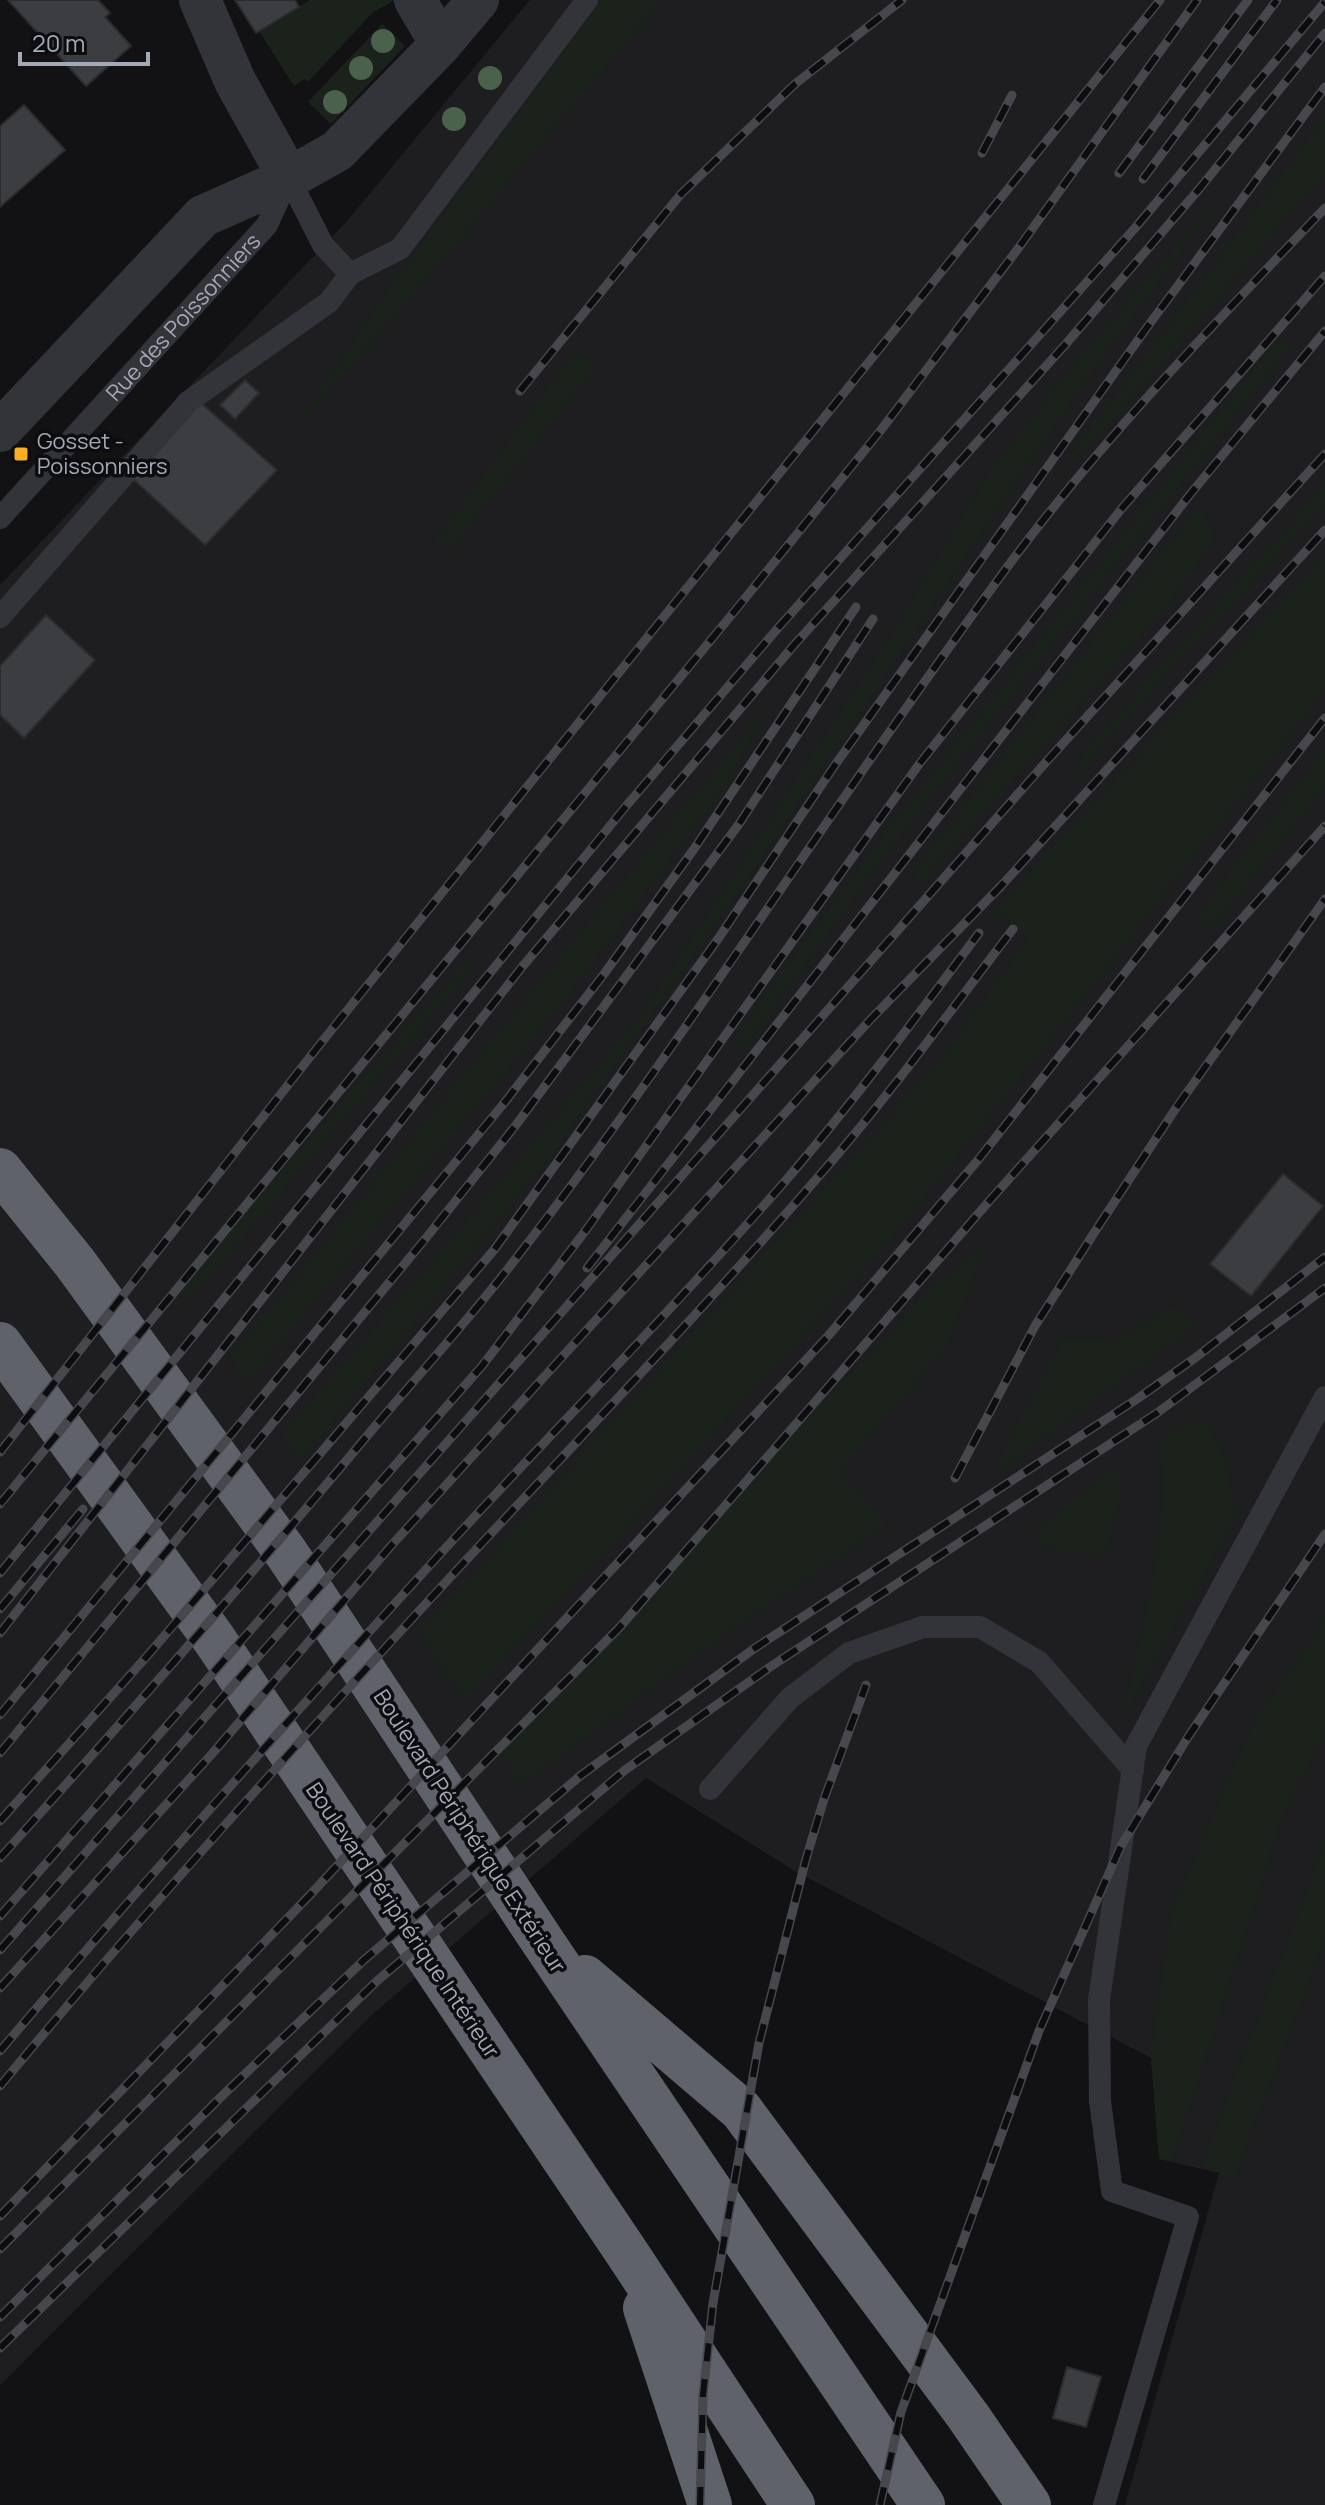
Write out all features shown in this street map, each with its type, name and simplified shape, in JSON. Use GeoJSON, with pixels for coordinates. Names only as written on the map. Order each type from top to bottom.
{"type":"FeatureCollection","features":[{"type":"Feature","properties":{"kind":"highway","name":"Boulevard Périphérique Extérieur"},"geometry":{"type":"LineString","coordinates":[[0,1170],[75,1263],[287,1554],[543,1942],[923,2505]]}},
{"type":"Feature","properties":{"kind":"highway","name":"Boulevard Périphérique Intérieur"},"geometry":{"type":"LineString","coordinates":[[0,1344],[214,1639],[793,2505]]}},
{"type":"Feature","properties":{"kind":"highway"},"geometry":{"type":"LineString","coordinates":[[543,1942],[741,2110],[968,2416],[1029,2505]]}},
{"type":"Feature","properties":{"kind":"highway"},"geometry":{"type":"LineString","coordinates":[[627,2253],[710,2505]]}},
{"type":"Feature","properties":{"kind":"street"},"geometry":{"type":"LineString","coordinates":[[200,0],[235,81],[289,178]]}},
{"type":"Feature","properties":{"kind":"street"},"geometry":{"type":"LineString","coordinates":[[415,0],[441,44]]}},
{"type":"Feature","properties":{"kind":"street","name":"Rue des Poissonniers"},"geometry":{"type":"LineString","coordinates":[[0,431],[203,216],[289,178],[337,151],[441,44],[478,0]]}},
{"type":"Feature","properties":{"kind":"lane"},"geometry":{"type":"LineString","coordinates":[[0,617],[188,402],[329,302],[350,274],[400,249],[587,0]]}},
{"type":"Feature","properties":{"kind":"lane"},"geometry":{"type":"LineString","coordinates":[[289,178],[323,245],[350,274]]}},
{"type":"Feature","properties":{"kind":"lane","name":"Rue des Poissonniers"},"geometry":{"type":"LineString","coordinates":[[0,518],[267,225],[289,178]]}},
{"type":"Feature","properties":{"kind":"lane"},"geometry":{"type":"LineString","coordinates":[[1104,2505],[1188,2217],[1112,2191],[1100,2101],[1099,2000],[1136,1746],[1325,1397]]}},
{"type":"Feature","properties":{"kind":"lane"},"geometry":{"type":"LineString","coordinates":[[710,1789],[790,1698],[849,1653],[923,1627],[980,1627],[1039,1662],[1133,1770]]}},
{"type":"Feature","properties":{"kind":"shaded area"},"geometry":{"type":"Polygon","coordinates":[[[310,0],[396,0],[373,12],[308,82],[304,79],[294,86],[259,31],[310,0]]]}},
{"type":"Feature","properties":{"kind":"shaded area"},"geometry":{"type":"Polygon","coordinates":[[[530,0],[1325,0],[1325,2505],[1125,2505],[1219,2173],[1159,2159],[1151,2058],[795,1871],[646,1778],[373,2014],[0,2385],[0,585],[347,221],[530,0]]]}},
{"type":"Feature","properties":{"kind":"shaded area"},"geometry":{"type":"Polygon","coordinates":[[[602,0],[662,0],[405,304],[289,435],[403,269],[602,0]]]}},
{"type":"Feature","properties":{"kind":"shaded area"},"geometry":{"type":"Polygon","coordinates":[[[382,24],[405,46],[331,124],[308,102],[382,24]]]}},
{"type":"Feature","properties":{"kind":"shaded area"},"geometry":{"type":"Polygon","coordinates":[[[1325,117],[1325,176],[1122,409],[1050,483],[1325,117]]]}},
{"type":"Feature","properties":{"kind":"shaded area"},"geometry":{"type":"Polygon","coordinates":[[[1226,190],[1065,409],[756,866],[550,1157],[299,1462],[282,1434],[417,1280],[647,1006],[894,631],[993,467],[1085,350],[1226,190]]]}},
{"type":"Feature","properties":{"kind":"shaded area"},"geometry":{"type":"Polygon","coordinates":[[[1278,339],[1290,347],[890,849],[744,1047],[734,1038],[881,838],[1278,339]]]}},
{"type":"Feature","properties":{"kind":"shaded area"},"geometry":{"type":"Polygon","coordinates":[[[575,351],[596,366],[451,551],[434,542],[575,351]]]}},
{"type":"Feature","properties":{"kind":"shaded area"},"geometry":{"type":"Polygon","coordinates":[[[1325,485],[1325,505],[1062,792],[1093,740],[1325,485]]]}},
{"type":"Feature","properties":{"kind":"shaded area"},"geometry":{"type":"Polygon","coordinates":[[[1200,503],[1215,539],[1162,612],[921,883],[912,873],[1200,503]]]}},
{"type":"Feature","properties":{"kind":"shaded area"},"geometry":{"type":"Polygon","coordinates":[[[1325,555],[1325,690],[884,1247],[596,1562],[464,1701],[419,1634],[939,1062],[1030,936],[993,911],[1325,555]]]}},
{"type":"Feature","properties":{"kind":"shaded area"},"geometry":{"type":"Polygon","coordinates":[[[772,700],[720,793],[556,1011],[248,1382],[230,1358],[772,700]]]}},
{"type":"Feature","properties":{"kind":"shaded area"},"geometry":{"type":"Polygon","coordinates":[[[1325,747],[1325,787],[1212,928],[1194,919],[1325,747]]]}},
{"type":"Feature","properties":{"kind":"shaded area"},"geometry":{"type":"Polygon","coordinates":[[[475,952],[462,980],[186,1305],[180,1285],[475,952]]]}},
{"type":"Feature","properties":{"kind":"shaded area"},"geometry":{"type":"Polygon","coordinates":[[[984,1247],[947,1345],[840,1471],[887,1524],[705,1649],[522,1784],[498,1750],[935,1284],[984,1247]]]}},
{"type":"Feature","properties":{"kind":"shaded area"},"geometry":{"type":"Polygon","coordinates":[[[1173,1306],[1196,1326],[991,1477],[1063,1338],[1117,1341],[1173,1306]]]}},
{"type":"Feature","properties":{"kind":"shaded area"},"geometry":{"type":"Polygon","coordinates":[[[1202,1416],[1224,1457],[1236,1516],[1124,1715],[1155,1571],[1165,1488],[1158,1440],[1202,1416]]]}},
{"type":"Feature","properties":{"kind":"shaded area"},"geometry":{"type":"Polygon","coordinates":[[[1113,1466],[1124,1484],[1104,1555],[1058,1552],[1031,1535],[1113,1466]]]}},
{"type":"Feature","properties":{"kind":"shaded area"},"geometry":{"type":"Polygon","coordinates":[[[1325,1622],[1325,1730],[1283,1813],[1172,2161],[1159,2159],[1151,2058],[1171,1915],[1254,1721],[1325,1622]]]}},
{"type":"Feature","properties":{"kind":"shaded area"},"geometry":{"type":"Polygon","coordinates":[[[1325,1844],[1325,1938],[1234,2177],[1201,2168],[1325,1844]]]}},
{"type":"Feature","properties":{"kind":"building"},"geometry":{"type":"Polygon","coordinates":[[[8,0],[98,0],[110,13],[105,17],[131,46],[86,86],[8,0]]]}},
{"type":"Feature","properties":{"kind":"building"},"geometry":{"type":"Polygon","coordinates":[[[235,0],[295,0],[299,7],[256,33],[235,0]]]}},
{"type":"Feature","properties":{"kind":"building"},"geometry":{"type":"Polygon","coordinates":[[[24,105],[65,150],[0,207],[0,126],[24,105]]]}},
{"type":"Feature","properties":{"kind":"building"},"geometry":{"type":"Polygon","coordinates":[[[245,380],[259,393],[235,419],[220,405],[245,380]]]}},
{"type":"Feature","properties":{"kind":"building"},"geometry":{"type":"Polygon","coordinates":[[[200,402],[277,470],[205,545],[133,479],[200,402]]]}},
{"type":"Feature","properties":{"kind":"building"},"geometry":{"type":"Polygon","coordinates":[[[46,615],[95,660],[24,738],[0,715],[0,666],[46,615]]]}},
{"type":"Feature","properties":{"kind":"building"},"geometry":{"type":"Polygon","coordinates":[[[1283,1174],[1323,1206],[1251,1296],[1210,1264],[1283,1174]]]}},
{"type":"Feature","properties":{"kind":"building"},"geometry":{"type":"Polygon","coordinates":[[[1067,2367],[1101,2377],[1086,2427],[1053,2418],[1067,2367]]]}},
{"type":"Feature","properties":{"kind":"railway"},"geometry":{"type":"LineString","coordinates":[[520,391],[681,194],[795,84],[902,0]]}},
{"type":"Feature","properties":{"kind":"railway"},"geometry":{"type":"LineString","coordinates":[[0,1452],[317,1048],[1160,0]]}},
{"type":"Feature","properties":{"kind":"railway"},"geometry":{"type":"LineString","coordinates":[[0,1504],[881,430],[1017,250],[1197,0]]}},
{"type":"Feature","properties":{"kind":"railway"},"geometry":{"type":"LineString","coordinates":[[1119,173],[1248,0]]}},
{"type":"Feature","properties":{"kind":"railway"},"geometry":{"type":"LineString","coordinates":[[1143,179],[1277,0]]}},
{"type":"Feature","properties":{"kind":"railway"},"geometry":{"type":"LineString","coordinates":[[0,1573],[627,805],[778,628],[1135,228],[1325,2]]}},
{"type":"Feature","properties":{"kind":"railway"},"geometry":{"type":"LineString","coordinates":[[0,1633],[522,967],[795,644],[1065,345],[1200,188],[1325,33]]}},
{"type":"Feature","properties":{"kind":"railway"},"geometry":{"type":"LineString","coordinates":[[0,1821],[148,1655],[494,1250],[718,939],[835,765],[1148,326],[1325,87]]}},
{"type":"Feature","properties":{"kind":"railway"},"geometry":{"type":"LineString","coordinates":[[982,153],[1012,95]]}},
{"type":"Feature","properties":{"kind":"railway"},"geometry":{"type":"LineString","coordinates":[[0,1858],[237,1589],[498,1282],[642,1088],[888,733],[1014,558],[1125,422],[1325,208]]}},
{"type":"Feature","properties":{"kind":"railway"},"geometry":{"type":"LineString","coordinates":[[0,1916],[482,1366],[586,1230],[920,763],[1123,507],[1325,276]]}},
{"type":"Feature","properties":{"kind":"railway"},"geometry":{"type":"LineString","coordinates":[[587,1268],[1192,492],[1325,331]]}},
{"type":"Feature","properties":{"kind":"railway"},"geometry":{"type":"LineString","coordinates":[[0,1950],[1047,761],[1325,454]]}},
{"type":"Feature","properties":{"kind":"railway"},"geometry":{"type":"LineString","coordinates":[[0,1988],[211,1755],[390,1547],[563,1356],[871,1019],[1001,886],[1325,530]]}},
{"type":"Feature","properties":{"kind":"railway"},"geometry":{"type":"LineString","coordinates":[[0,1715],[505,1102],[604,974],[694,849],[856,607]]}},
{"type":"Feature","properties":{"kind":"railway"},"geometry":{"type":"LineString","coordinates":[[0,1753],[516,1125],[739,824],[873,619]]}},
{"type":"Feature","properties":{"kind":"railway"},"geometry":{"type":"LineString","coordinates":[[0,2216],[310,1895],[828,1336],[978,1160],[1325,718]]}},
{"type":"Feature","properties":{"kind":"railway"},"geometry":{"type":"LineString","coordinates":[[0,2249],[619,1628],[991,1199],[1325,826]]}},
{"type":"Feature","properties":{"kind":"railway"},"geometry":{"type":"LineString","coordinates":[[955,1478],[1035,1326],[1094,1233],[1176,1108],[1325,899]]}},
{"type":"Feature","properties":{"kind":"railway"},"geometry":{"type":"LineString","coordinates":[[0,2086],[167,1890],[282,1762],[791,1208],[882,1100],[1013,929]]}},
{"type":"Feature","properties":{"kind":"railway"},"geometry":{"type":"LineString","coordinates":[[0,2051],[329,1676],[781,1186],[858,1093],[979,933]]}},
{"type":"Feature","properties":{"kind":"railway"},"geometry":{"type":"LineString","coordinates":[[0,2317],[364,1960],[580,1776],[755,1648],[1137,1399],[1325,1257]]}},
{"type":"Feature","properties":{"kind":"railway"},"geometry":{"type":"LineString","coordinates":[[0,2348],[377,1981],[625,1770],[770,1667],[1157,1413],[1325,1288]]}},
{"type":"Feature","properties":{"kind":"railway"},"geometry":{"type":"LineString","coordinates":[[0,1609],[83,1509]]}},
{"type":"Feature","properties":{"kind":"railway"},"geometry":{"type":"LineString","coordinates":[[880,2505],[901,2412],[1039,2031],[1121,1846],[1188,1737],[1325,1534]]}},
{"type":"Feature","properties":{"kind":"railway"},"geometry":{"type":"LineString","coordinates":[[700,2505],[703,2395],[713,2303],[759,2043],[806,1859],[824,1799],[866,1685]]}},
{"type":"Feature","properties":{"kind":"place","name":"Gosset - Poissonniers"},"geometry":{"type":"Point","coordinates":[21,454]}}]}
